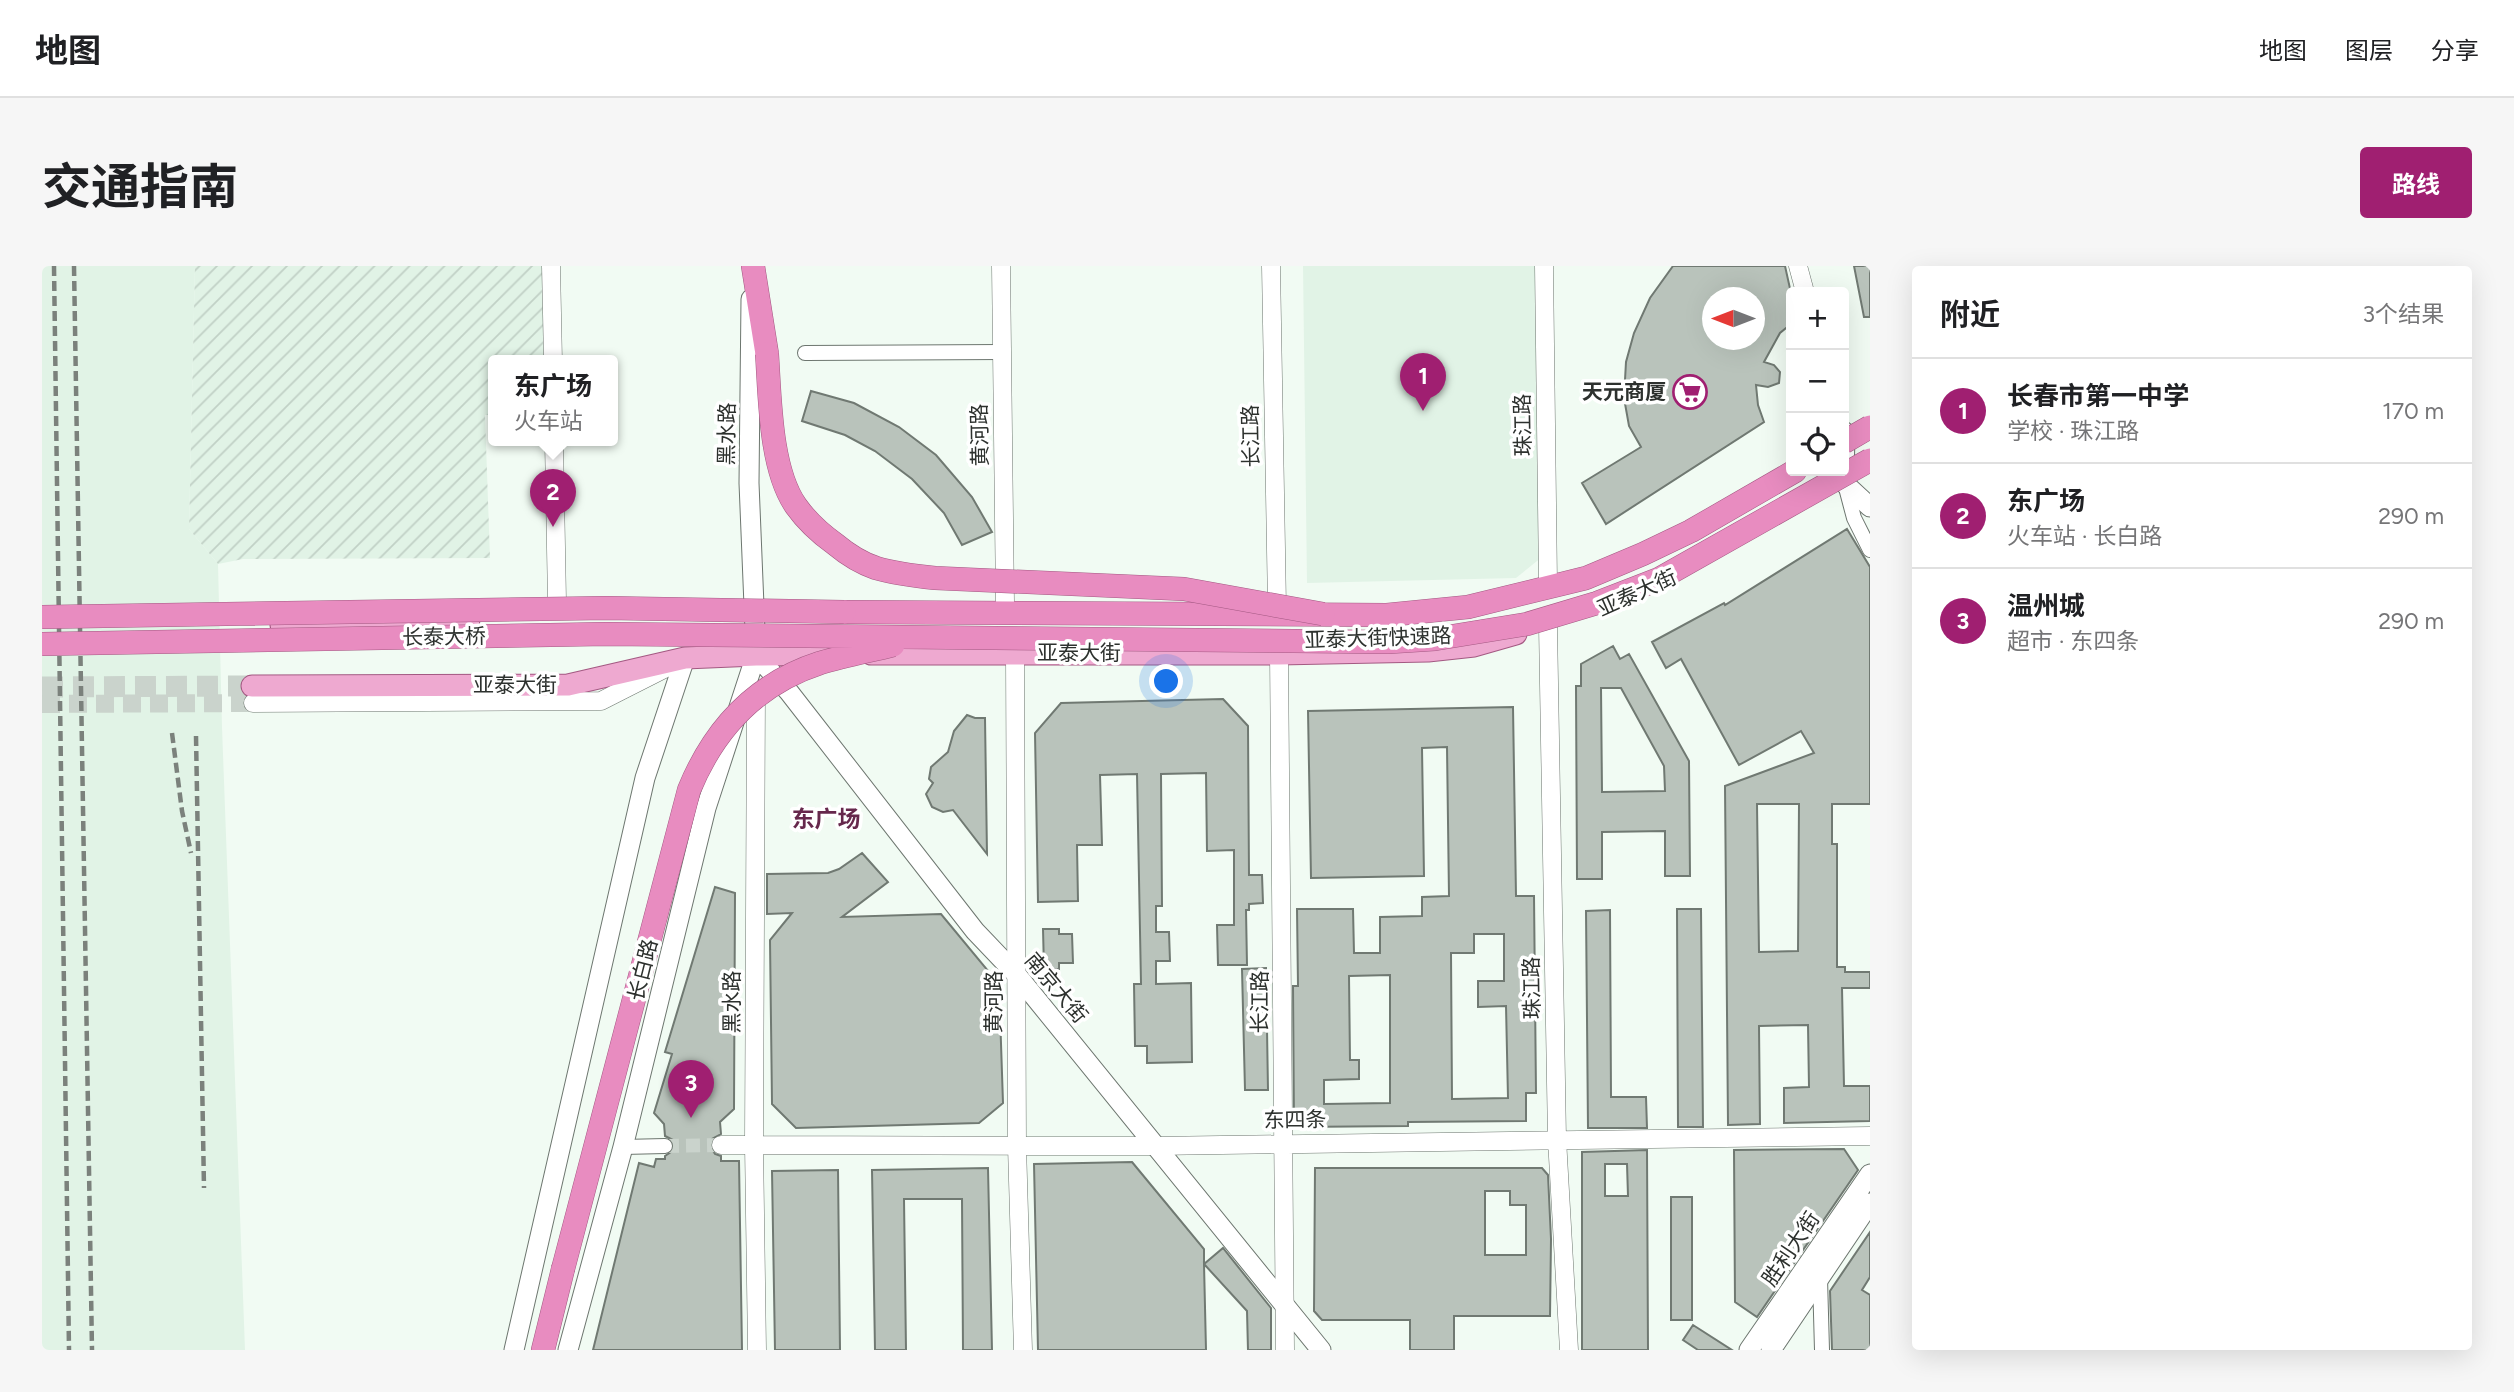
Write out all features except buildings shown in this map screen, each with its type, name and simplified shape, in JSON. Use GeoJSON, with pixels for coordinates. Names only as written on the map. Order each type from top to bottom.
{"type":"FeatureCollection","features":[{"type":"Feature","properties":{"kind":"highway"},"geometry":{"type":"LineString","coordinates":[[752,266],[767,354],[772,425],[779,463],[795,505],[826,538],[850,556],[874,567],[935,578],[1184,589],[1323,614]]}},
{"type":"Feature","properties":{"kind":"highway"},"geometry":{"type":"LineString","coordinates":[[1849,433],[1870,427]]}},
{"type":"Feature","properties":{"kind":"highway","name":"亚泰大街快速路"},"geometry":{"type":"LineString","coordinates":[[845,636],[1388,642],[1435,639],[1527,624],[1597,603],[1659,579],[1870,460]]}},
{"type":"Feature","properties":{"kind":"highway","name":"亚泰大街快速路"},"geometry":{"type":"LineString","coordinates":[[844,612],[1387,615],[1468,607],[1586,578],[1691,531],[1786,476]]}},
{"type":"Feature","properties":{"kind":"highway","name":"长泰大桥"},"geometry":{"type":"LineString","coordinates":[[42,617],[607,608],[844,612]]}},
{"type":"Feature","properties":{"kind":"highway","name":"长泰大桥"},"geometry":{"type":"LineString","coordinates":[[42,644],[606,634],[845,636]]}},
{"type":"Feature","properties":{"kind":"highway"},"geometry":{"type":"LineString","coordinates":[[543,1350],[689,790],[701,761],[727,722],[768,688],[818,664],[922,637]]}},
{"type":"Feature","properties":{"kind":"main road","name":"黑水路"},"geometry":{"type":"LineString","coordinates":[[752,266],[749,483],[753,602]]}},
{"type":"Feature","properties":{"kind":"main road"},"geometry":{"type":"LineString","coordinates":[[1849,431],[1870,417]]}},
{"type":"Feature","properties":{"kind":"main road"},"geometry":{"type":"LineString","coordinates":[[1849,438],[1870,454]]}},
{"type":"Feature","properties":{"kind":"main road","name":"亚泰大街"},"geometry":{"type":"LineString","coordinates":[[250,615],[435,622],[753,602],[1277,606],[1433,604],[1504,593],[1586,571],[1673,535],[1786,467]]}},
{"type":"Feature","properties":{"kind":"main road","name":"亚泰大街"},"geometry":{"type":"LineString","coordinates":[[253,695],[568,685],[685,658],[756,654],[1279,654],[1428,651],[1474,646],[1614,606],[1679,576],[1844,483],[1870,473]]}},
{"type":"Feature","properties":{"kind":"main road"},"geometry":{"type":"LineString","coordinates":[[1844,476],[1844,483],[1870,508]]}},
{"type":"Feature","properties":{"kind":"main road","name":"长白路"},"geometry":{"type":"LineString","coordinates":[[568,1350],[623,1147],[706,808],[756,654],[753,602]]}},
{"type":"Feature","properties":{"kind":"main road","name":"南京大街"},"geometry":{"type":"LineString","coordinates":[[756,654],[789,692],[975,931],[1016,974],[1321,1350]]}},
{"type":"Feature","properties":{"kind":"main road","name":"长白路"},"geometry":{"type":"LineString","coordinates":[[514,1350],[645,778],[685,658]]}},
{"type":"Feature","properties":{"kind":"main road","name":"胜利大街"},"geometry":{"type":"LineString","coordinates":[[1749,1350],[1870,1174]]}},
{"type":"Feature","properties":{"kind":"main road","name":"胜利大街"},"geometry":{"type":"LineString","coordinates":[[1771,1350],[1870,1203]]}},
{"type":"Feature","properties":{"kind":"street"},"geometry":{"type":"LineString","coordinates":[[551,266],[552,355]]}},
{"type":"Feature","properties":{"kind":"street","name":"黄河路"},"geometry":{"type":"LineString","coordinates":[[1000,266],[1005,603]]}},
{"type":"Feature","properties":{"kind":"street","name":"长江路"},"geometry":{"type":"LineString","coordinates":[[1272,266],[1277,606]]}},
{"type":"Feature","properties":{"kind":"street","name":"珠江路"},"geometry":{"type":"LineString","coordinates":[[1544,266],[1548,583]]}},
{"type":"Feature","properties":{"kind":"street"},"geometry":{"type":"LineString","coordinates":[[1798,266],[1804,287]]}},
{"type":"Feature","properties":{"kind":"street"},"geometry":{"type":"LineString","coordinates":[[805,353],[1002,352]]}},
{"type":"Feature","properties":{"kind":"street"},"geometry":{"type":"LineString","coordinates":[[554,446],[557,601]]}},
{"type":"Feature","properties":{"kind":"street"},"geometry":{"type":"LineString","coordinates":[[1844,483],[1854,518],[1870,550]]}},
{"type":"Feature","properties":{"kind":"street"},"geometry":{"type":"LineString","coordinates":[[250,615],[557,601],[753,602]]}},
{"type":"Feature","properties":{"kind":"street","name":"珠江路"},"geometry":{"type":"LineString","coordinates":[[1548,626],[1557,1139],[1569,1350]]}},
{"type":"Feature","properties":{"kind":"street","name":"黄河路"},"geometry":{"type":"LineString","coordinates":[[1015,653],[1017,1146],[1023,1350]]}},
{"type":"Feature","properties":{"kind":"street","name":"黑水路"},"geometry":{"type":"LineString","coordinates":[[756,654],[754,1144],[757,1350]]}},
{"type":"Feature","properties":{"kind":"street","name":"长江路"},"geometry":{"type":"LineString","coordinates":[[1279,654],[1285,1350]]}},
{"type":"Feature","properties":{"kind":"street","name":"东四条"},"geometry":{"type":"LineString","coordinates":[[721,1145],[1154,1146],[1870,1136]]}},
{"type":"Feature","properties":{"kind":"street"},"geometry":{"type":"LineString","coordinates":[[623,1147],[665,1146]]}},
{"type":"Feature","properties":{"kind":"street"},"geometry":{"type":"LineString","coordinates":[[1820,1278],[1822,1350]]}},
{"type":"Feature","properties":{"kind":"shaded area"},"geometry":{"type":"Polygon","coordinates":[[[42,266],[195,266],[189,529],[218,564],[245,1350],[42,1350],[42,266]]]}},
{"type":"Feature","properties":{"kind":"shaded area"},"geometry":{"type":"Polygon","coordinates":[[[195,266],[542,266],[544,355],[488,355],[488,415],[485,415],[490,558],[243,559],[218,564],[189,529],[195,266]]]}},
{"type":"Feature","properties":{"kind":"shaded area"},"geometry":{"type":"Polygon","coordinates":[[[1303,266],[1540,266],[1542,557],[1516,578],[1307,583],[1303,266]]]}},
{"type":"Feature","properties":{"kind":"tunnel"},"geometry":{"type":"LineString","coordinates":[[42,687],[252,686]]}},
{"type":"Feature","properties":{"kind":"tunnel"},"geometry":{"type":"LineString","coordinates":[[42,704],[253,703]]}},
{"type":"Feature","properties":{"kind":"tunnel"},"geometry":{"type":"LineString","coordinates":[[665,1146],[721,1145]]}},
{"type":"Feature","properties":{"kind":"railway"},"geometry":{"type":"LineString","coordinates":[[54,266],[69,1350]]}},
{"type":"Feature","properties":{"kind":"railway"},"geometry":{"type":"LineString","coordinates":[[74,266],[92,1350]]}},
{"type":"Feature","properties":{"kind":"railway"},"geometry":{"type":"LineString","coordinates":[[172,733],[182,811],[191,853]]}},
{"type":"Feature","properties":{"kind":"railway"},"geometry":{"type":"LineString","coordinates":[[196,736],[204,1188]]}},
{"type":"Feature","properties":{"kind":"place","name":"天元商厦"},"geometry":{"type":"Point","coordinates":[1690,392]}},
{"type":"Feature","properties":{"kind":"place","name":"长春市第一中学"},"geometry":{"type":"Point","coordinates":[1423,411]}},
{"type":"Feature","properties":{"kind":"place","name":"东广场"},"geometry":{"type":"Point","coordinates":[553,527]}},
{"type":"Feature","properties":{"kind":"place","name":"温州城"},"geometry":{"type":"Point","coordinates":[691,1118]}},
{"type":"Feature","properties":{"kind":"district","name":"东广场"},"geometry":{"type":"Point","coordinates":[826,819]}}]}
